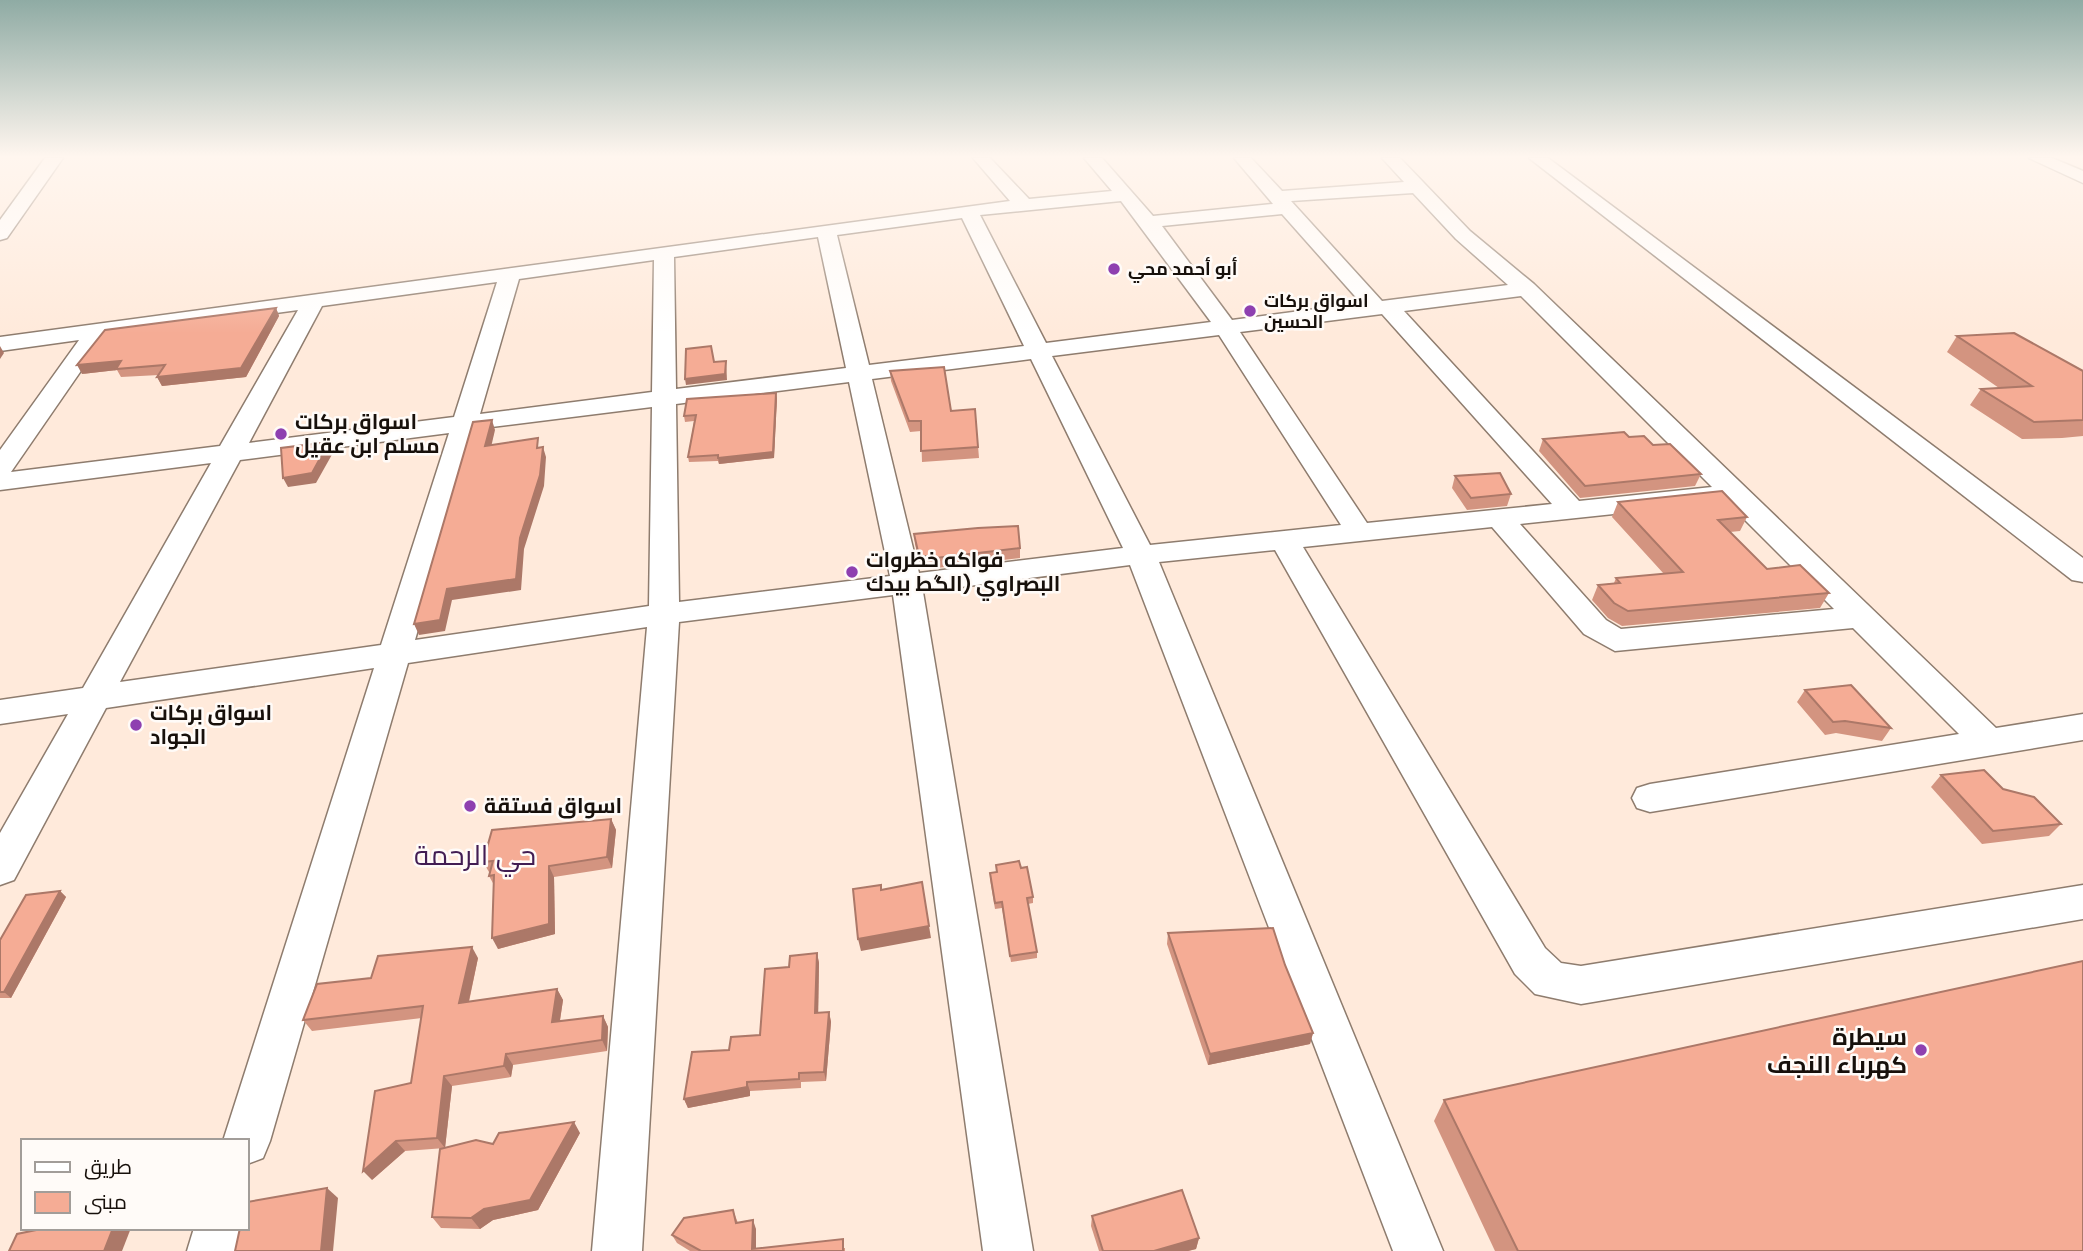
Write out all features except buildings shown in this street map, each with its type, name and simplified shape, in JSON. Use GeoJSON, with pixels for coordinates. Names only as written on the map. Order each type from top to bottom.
{"type":"FeatureCollection","features":[{"type":"Feature","properties":{"kind":"street"},"geometry":{"type":"LineString","coordinates":[[1,233],[13,216]]}},
{"type":"Feature","properties":{"kind":"street"},"geometry":{"type":"LineString","coordinates":[[0,344],[928,216]]}},
{"type":"Feature","properties":{"kind":"street"},"geometry":{"type":"LineString","coordinates":[[971,216],[1142,555],[1418,1251]]}},
{"type":"Feature","properties":{"kind":"street"},"geometry":{"type":"LineString","coordinates":[[1143,216],[1224,327],[1360,533]]}},
{"type":"Feature","properties":{"kind":"street"},"geometry":{"type":"LineString","coordinates":[[1147,222],[1185,216]]}},
{"type":"Feature","properties":{"kind":"street"},"geometry":{"type":"LineString","coordinates":[[1295,216],[1536,467],[1572,510]]}},
{"type":"Feature","properties":{"kind":"street"},"geometry":{"type":"LineString","coordinates":[[1446,216],[1526,289],[1989,741]]}},
{"type":"Feature","properties":{"kind":"street"},"geometry":{"type":"LineString","coordinates":[[1613,216],[2083,573]]}},
{"type":"Feature","properties":{"kind":"street"},"geometry":{"type":"LineString","coordinates":[[825,230],[907,584],[1007,1251]]}},
{"type":"Feature","properties":{"kind":"street"},"geometry":{"type":"LineString","coordinates":[[617,1251],[664,614],[664,253]]}},
{"type":"Feature","properties":{"kind":"street"},"geometry":{"type":"LineString","coordinates":[[247,1139],[510,274]]}},
{"type":"Feature","properties":{"kind":"street"},"geometry":{"type":"LineString","coordinates":[[0,482],[1526,289]]}},
{"type":"Feature","properties":{"kind":"street"},"geometry":{"type":"LineString","coordinates":[[0,869],[314,301]]}},
{"type":"Feature","properties":{"kind":"street"},"geometry":{"type":"LineString","coordinates":[[0,469],[97,331]]}},
{"type":"Feature","properties":{"kind":"street"},"geometry":{"type":"LineString","coordinates":[[0,712],[664,614],[1142,555],[1736,493]]}},
{"type":"Feature","properties":{"kind":"street"},"geometry":{"type":"LineString","coordinates":[[1499,518],[1595,627],[1615,640],[1638,640],[1862,617]]}},
{"type":"Feature","properties":{"kind":"street"},"geometry":{"type":"LineString","coordinates":[[1284,541],[1530,961],[1550,981],[1581,985],[2083,902]]}},
{"type":"Feature","properties":{"kind":"street"},"geometry":{"type":"LineString","coordinates":[[1650,798],[2083,727]]}},
{"type":"Feature","properties":{"kind":"street"},"geometry":{"type":"LineString","coordinates":[[212,1251],[218,1230]]}},
{"type":"Feature","properties":{"kind":"place","name":"أبو أحمد محي"},"geometry":{"type":"Point","coordinates":[1114,269]}},
{"type":"Feature","properties":{"kind":"place","name":"اسواق بركات الحسين"},"geometry":{"type":"Point","coordinates":[1250,311]}},
{"type":"Feature","properties":{"kind":"place","name":"اسواق بركات مسلم ابن عقيل"},"geometry":{"type":"Point","coordinates":[281,434]}},
{"type":"Feature","properties":{"kind":"place","name":"فواكه خظروات البصراوي (الگط بيدك"},"geometry":{"type":"Point","coordinates":[852,572]}},
{"type":"Feature","properties":{"kind":"place","name":"اسواق بركات الجواد"},"geometry":{"type":"Point","coordinates":[136,725]}},
{"type":"Feature","properties":{"kind":"place","name":"اسواق فستقة"},"geometry":{"type":"Point","coordinates":[470,806]}},
{"type":"Feature","properties":{"kind":"place","name":"سيطرة كهرباء النجف"},"geometry":{"type":"Point","coordinates":[1921,1050]}},
{"type":"Feature","properties":{"kind":"district","name":"حي الرحمة"},"geometry":{"type":"Point","coordinates":[475,855]}}]}
